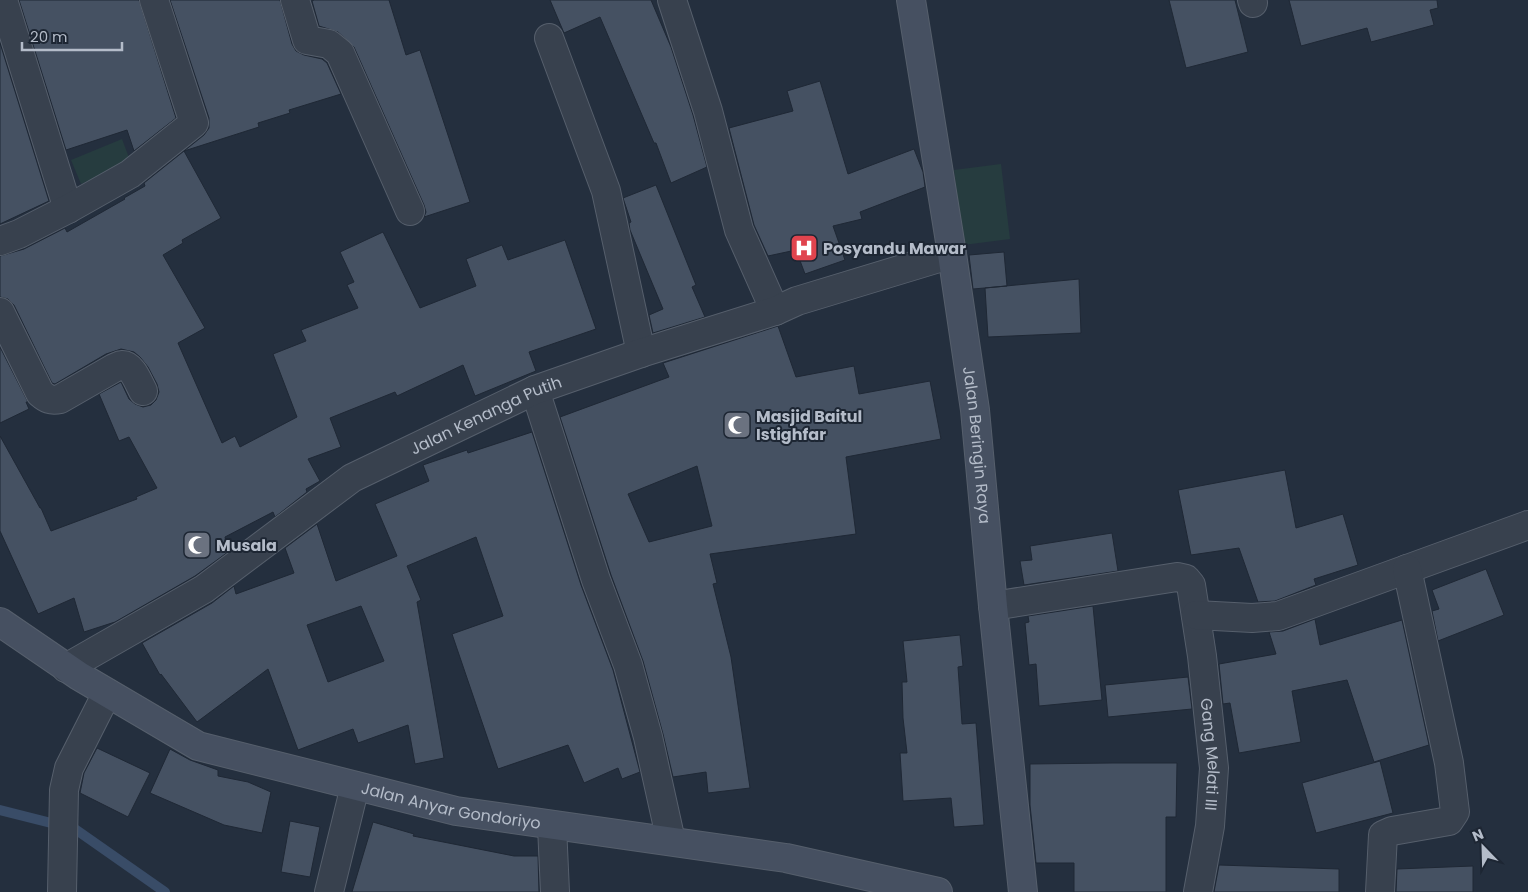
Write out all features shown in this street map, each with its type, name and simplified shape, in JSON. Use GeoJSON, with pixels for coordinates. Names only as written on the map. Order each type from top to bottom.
{"type":"FeatureCollection","features":[{"type":"Feature","properties":{"kind":"street"},"geometry":{"type":"LineString","coordinates":[[3,0],[68,209]]}},
{"type":"Feature","properties":{"kind":"street"},"geometry":{"type":"LineString","coordinates":[[0,240],[19,234],[130,174],[194,123],[154,0]]}},
{"type":"Feature","properties":{"kind":"street"},"geometry":{"type":"LineString","coordinates":[[295,0],[307,40],[329,44],[340,53],[410,211]]}},
{"type":"Feature","properties":{"kind":"street"},"geometry":{"type":"LineString","coordinates":[[672,0],[708,111],[739,230],[774,311]]}},
{"type":"Feature","properties":{"kind":"street","name":"Jalan Beringin Raya"},"geometry":{"type":"LineString","coordinates":[[911,0],[975,410],[993,606],[1023,892]]}},
{"type":"Feature","properties":{"kind":"street"},"geometry":{"type":"LineString","coordinates":[[549,38],[606,191],[641,353]]}},
{"type":"Feature","properties":{"kind":"street","name":"Jalan Kenanga Putih"},"geometry":{"type":"LineString","coordinates":[[66,668],[204,590],[352,478],[535,390],[641,353],[774,311],[797,301],[952,254]]}},
{"type":"Feature","properties":{"kind":"street"},"geometry":{"type":"LineString","coordinates":[[0,312],[40,392],[47,399],[53,401],[60,399],[122,365],[127,366],[132,372],[143,391]]}},
{"type":"Feature","properties":{"kind":"street"},"geometry":{"type":"LineString","coordinates":[[535,390],[596,580],[628,665],[648,738],[671,841]]}},
{"type":"Feature","properties":{"kind":"street"},"geometry":{"type":"LineString","coordinates":[[1196,615],[1252,618],[1278,616],[1528,525]]}},
{"type":"Feature","properties":{"kind":"street"},"geometry":{"type":"LineString","coordinates":[[1380,892],[1383,835],[1392,831],[1449,821],[1454,812],[1449,763],[1407,569]]}},
{"type":"Feature","properties":{"kind":"street","name":"Gang Melati III"},"geometry":{"type":"LineString","coordinates":[[993,606],[1177,577],[1186,578],[1191,585],[1196,615],[1214,768],[1210,826],[1198,892]]}},
{"type":"Feature","properties":{"kind":"street","name":"Jalan Anyar Gondoriyo"},"geometry":{"type":"LineString","coordinates":[[0,622],[66,668],[198,746],[456,811],[786,858],[938,892]]}},
{"type":"Feature","properties":{"kind":"street"},"geometry":{"type":"LineString","coordinates":[[62,892],[64,790],[69,768],[106,693]]}},
{"type":"Feature","properties":{"kind":"street"},"geometry":{"type":"LineString","coordinates":[[329,892],[355,786]]}},
{"type":"Feature","properties":{"kind":"street"},"geometry":{"type":"LineString","coordinates":[[552,826],[555,892]]}},
{"type":"Feature","properties":{"kind":"green space"},"geometry":{"type":"Polygon","coordinates":[[[122,139],[131,163],[81,184],[71,160],[122,139]]]}},
{"type":"Feature","properties":{"kind":"green space"},"geometry":{"type":"Polygon","coordinates":[[[1001,164],[1010,239],[963,245],[954,170],[1001,164]]]}},
{"type":"Feature","properties":{"kind":"building"},"geometry":{"type":"Polygon","coordinates":[[[19,0],[139,0],[176,118],[134,151],[127,130],[66,150],[19,0]]]}},
{"type":"Feature","properties":{"kind":"building"},"geometry":{"type":"Polygon","coordinates":[[[170,0],[280,0],[292,44],[296,51],[322,59],[327,63],[341,94],[289,110],[290,113],[258,123],[259,127],[184,151],[204,135],[209,128],[209,118],[170,0]]]}},
{"type":"Feature","properties":{"kind":"building"},"geometry":{"type":"Polygon","coordinates":[[[389,0],[406,55],[420,50],[470,202],[424,217],[426,212],[424,205],[354,47],[338,32],[319,26],[312,1],[389,0]]]}},
{"type":"Feature","properties":{"kind":"building"},"geometry":{"type":"Polygon","coordinates":[[[550,0],[651,0],[671,47],[693,115],[707,167],[671,183],[656,143],[654,143],[600,17],[564,33],[550,0]]]}},
{"type":"Feature","properties":{"kind":"building"},"geometry":{"type":"Polygon","coordinates":[[[1169,0],[1235,0],[1248,52],[1186,68],[1169,0]]]}},
{"type":"Feature","properties":{"kind":"building"},"geometry":{"type":"Polygon","coordinates":[[[1289,0],[1437,0],[1438,8],[1430,10],[1434,25],[1371,42],[1367,28],[1301,46],[1289,0]]]}},
{"type":"Feature","properties":{"kind":"building"},"geometry":{"type":"Polygon","coordinates":[[[0,43],[49,201],[0,224],[0,43]]]}},
{"type":"Feature","properties":{"kind":"building"},"geometry":{"type":"Polygon","coordinates":[[[820,81],[848,174],[914,149],[923,172],[925,187],[860,212],[862,219],[833,226],[845,260],[805,274],[796,250],[768,256],[754,225],[729,128],[793,111],[787,91],[820,81]]]}},
{"type":"Feature","properties":{"kind":"building"},"geometry":{"type":"Polygon","coordinates":[[[184,151],[221,218],[182,240],[183,243],[163,255],[205,328],[178,343],[222,443],[235,436],[240,447],[297,417],[273,354],[306,341],[301,330],[358,308],[347,285],[354,282],[340,252],[383,232],[420,308],[476,286],[466,259],[502,245],[508,260],[565,240],[596,329],[529,352],[536,371],[475,396],[463,365],[397,396],[395,392],[330,418],[341,447],[308,459],[320,481],[306,489],[307,492],[275,517],[273,512],[225,537],[228,552],[195,576],[115,622],[84,632],[74,598],[38,614],[0,531],[0,436],[41,508],[51,531],[137,499],[136,497],[157,488],[129,437],[119,441],[99,394],[121,382],[129,399],[143,407],[151,405],[156,400],[159,392],[148,367],[140,357],[134,352],[121,349],[106,354],[55,384],[52,383],[14,305],[8,299],[0,297],[0,256],[24,249],[65,228],[67,232],[125,199],[145,186],[144,183],[184,151]]]}},
{"type":"Feature","properties":{"kind":"building"},"geometry":{"type":"Polygon","coordinates":[[[656,185],[696,285],[692,287],[705,317],[653,333],[649,315],[663,309],[630,230],[629,223],[631,222],[623,198],[656,185]]]}},
{"type":"Feature","properties":{"kind":"building"},"geometry":{"type":"Polygon","coordinates":[[[1004,252],[1007,286],[973,289],[969,255],[1004,252]]]}},
{"type":"Feature","properties":{"kind":"building"},"geometry":{"type":"Polygon","coordinates":[[[1079,279],[1081,333],[988,337],[985,288],[1079,279]]]}},
{"type":"Feature","properties":{"kind":"building"},"geometry":{"type":"Polygon","coordinates":[[[778,326],[796,377],[854,366],[859,394],[930,381],[941,439],[846,457],[856,534],[710,554],[717,583],[713,584],[731,657],[750,788],[708,793],[706,772],[673,777],[643,661],[611,575],[560,417],[669,377],[663,363],[778,326]],[[697,466],[628,494],[649,542],[712,526],[697,466]]]}},
{"type":"Feature","properties":{"kind":"building"},"geometry":{"type":"Polygon","coordinates":[[[0,347],[28,402],[26,402],[29,409],[0,423],[0,347]]]}},
{"type":"Feature","properties":{"kind":"building"},"geometry":{"type":"Polygon","coordinates":[[[532,432],[581,585],[613,670],[640,772],[622,779],[618,768],[584,783],[568,745],[498,769],[452,634],[503,616],[476,537],[407,566],[421,600],[417,602],[444,758],[415,764],[408,725],[358,743],[353,729],[298,750],[268,669],[197,722],[160,675],[142,643],[212,603],[234,586],[236,594],[294,573],[285,548],[317,524],[336,581],[397,556],[375,504],[429,481],[423,465],[467,450],[468,453],[532,432]],[[361,606],[307,625],[328,682],[384,661],[361,606]]]}},
{"type":"Feature","properties":{"kind":"building"},"geometry":{"type":"Polygon","coordinates":[[[1285,470],[1296,528],[1343,514],[1358,565],[1314,579],[1316,585],[1275,601],[1258,602],[1239,548],[1191,555],[1178,490],[1285,470]]]}},
{"type":"Feature","properties":{"kind":"building"},"geometry":{"type":"Polygon","coordinates":[[[1112,533],[1118,571],[1024,585],[1020,561],[1032,560],[1030,546],[1112,533]]]}},
{"type":"Feature","properties":{"kind":"building"},"geometry":{"type":"Polygon","coordinates":[[[1486,569],[1504,615],[1438,641],[1432,611],[1439,609],[1432,590],[1486,569]]]}},
{"type":"Feature","properties":{"kind":"building"},"geometry":{"type":"Polygon","coordinates":[[[1093,606],[1102,700],[1039,706],[1036,664],[1029,665],[1025,623],[1029,622],[1028,616],[1093,606]]]}},
{"type":"Feature","properties":{"kind":"building"},"geometry":{"type":"Polygon","coordinates":[[[1315,619],[1320,645],[1402,620],[1429,745],[1374,762],[1347,680],[1292,691],[1301,742],[1239,753],[1230,703],[1223,704],[1219,664],[1276,654],[1269,632],[1283,631],[1315,619]]]}},
{"type":"Feature","properties":{"kind":"building"},"geometry":{"type":"Polygon","coordinates":[[[960,635],[963,666],[958,667],[962,724],[976,723],[984,825],[954,827],[951,798],[903,801],[900,753],[907,753],[903,718],[902,682],[907,682],[903,641],[960,635]]]}},
{"type":"Feature","properties":{"kind":"building"},"geometry":{"type":"Polygon","coordinates":[[[1188,677],[1192,709],[1108,717],[1105,685],[1188,677]]]}},
{"type":"Feature","properties":{"kind":"building"},"geometry":{"type":"Polygon","coordinates":[[[97,748],[150,773],[128,817],[80,793],[84,773],[97,748]]]}},
{"type":"Feature","properties":{"kind":"building"},"geometry":{"type":"Polygon","coordinates":[[[170,749],[190,760],[218,770],[218,776],[248,782],[271,792],[262,833],[224,825],[150,793],[170,749]]]}},
{"type":"Feature","properties":{"kind":"building"},"geometry":{"type":"Polygon","coordinates":[[[1380,761],[1393,813],[1316,833],[1302,783],[1380,761]]]}},
{"type":"Feature","properties":{"kind":"building"},"geometry":{"type":"Polygon","coordinates":[[[1177,763],[1176,817],[1166,817],[1166,892],[1074,892],[1074,863],[1036,863],[1030,805],[1030,764],[1177,763]]]}},
{"type":"Feature","properties":{"kind":"building"},"geometry":{"type":"Polygon","coordinates":[[[290,821],[320,827],[310,877],[281,872],[290,821]]]}},
{"type":"Feature","properties":{"kind":"building"},"geometry":{"type":"Polygon","coordinates":[[[373,822],[414,834],[413,836],[514,856],[538,856],[539,892],[352,892],[373,822]]]}},
{"type":"Feature","properties":{"kind":"building"},"geometry":{"type":"Polygon","coordinates":[[[1219,865],[1339,869],[1339,892],[1214,892],[1219,865]]]}},
{"type":"Feature","properties":{"kind":"building"},"geometry":{"type":"Polygon","coordinates":[[[1473,866],[1473,892],[1396,892],[1397,869],[1473,866]]]}},
{"type":"Feature","properties":{"kind":"waterway"},"geometry":{"type":"LineString","coordinates":[[0,810],[75,829],[165,892]]}},
{"type":"Feature","properties":{"kind":"place","name":"Posyandu Mawar"},"geometry":{"type":"Point","coordinates":[804,248]}},
{"type":"Feature","properties":{"kind":"place","name":"Masjid Baitul Istighfar"},"geometry":{"type":"Point","coordinates":[737,425]}},
{"type":"Feature","properties":{"kind":"place","name":"Musala"},"geometry":{"type":"Point","coordinates":[197,545]}}]}
